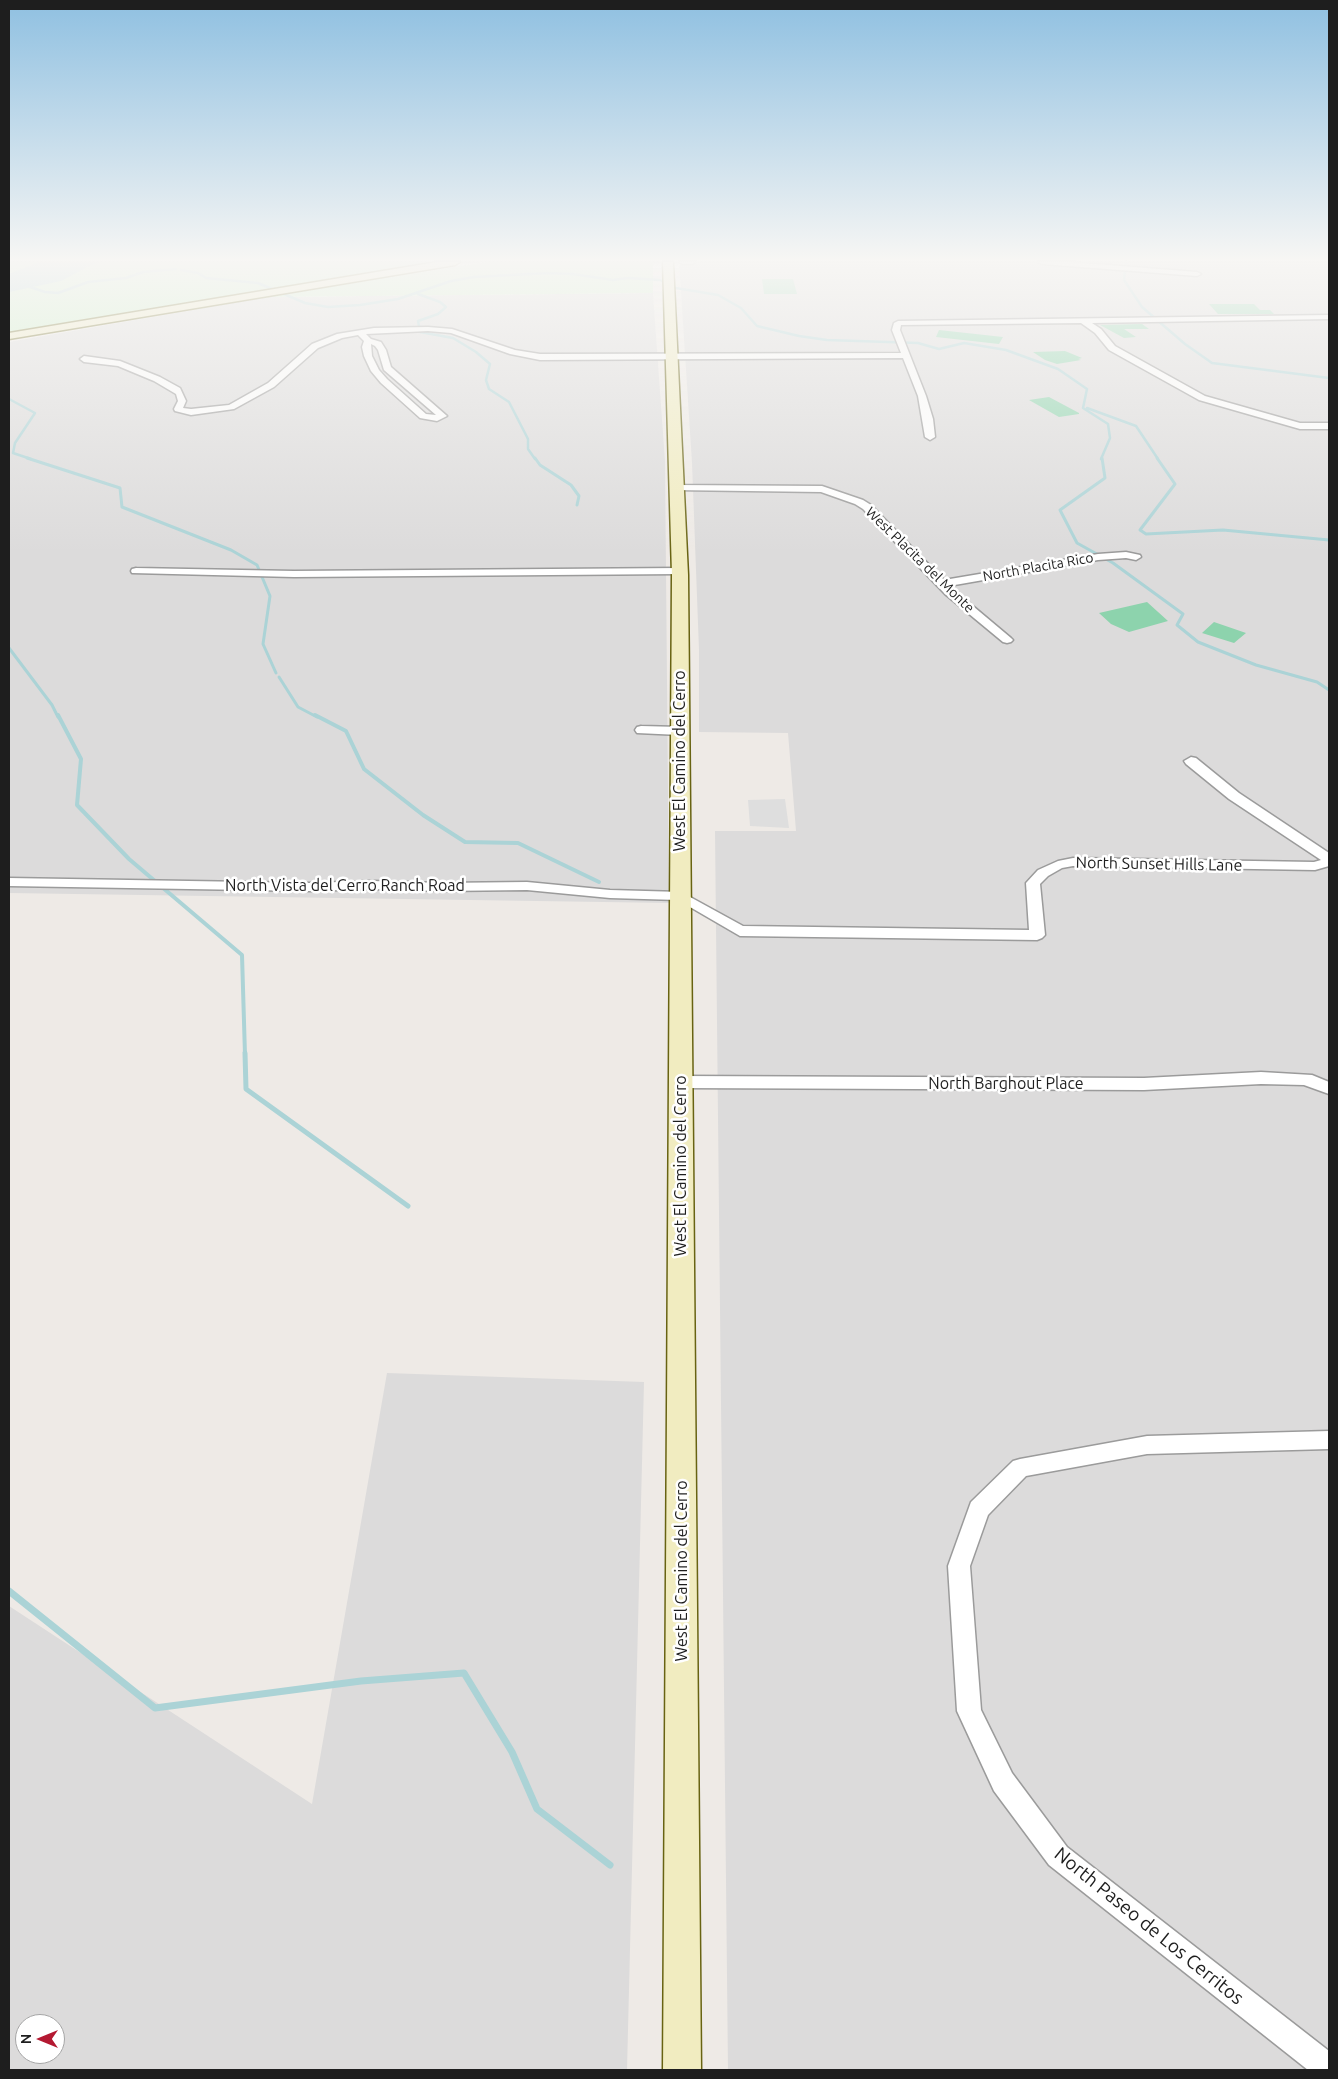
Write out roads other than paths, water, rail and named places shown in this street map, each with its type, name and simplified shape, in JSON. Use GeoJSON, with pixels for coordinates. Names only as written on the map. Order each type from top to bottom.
{"type":"FeatureCollection","features":[{"type":"Feature","properties":{"kind":"street"},"geometry":{"type":"LineString","coordinates":[[84,359],[120,364],[157,379],[177,390],[180,394],[182,398],[178,409],[180,410]]}},
{"type":"Feature","properties":{"kind":"street"},"geometry":{"type":"LineString","coordinates":[[170,413],[180,410],[191,412],[231,407],[271,384],[300,359]]}},
{"type":"Feature","properties":{"kind":"street"},"geometry":{"type":"LineString","coordinates":[[369,359],[375,371],[384,381],[423,416],[440,417],[441,413],[387,368],[385,359]]}},
{"type":"Feature","properties":{"kind":"street","name":"West El Camino del Cerro"},"geometry":{"type":"LineString","coordinates":[[670,359],[680,571],[682,2070]]}},
{"type":"Feature","properties":{"kind":"street"},"geometry":{"type":"LineString","coordinates":[[909,359],[922,396],[930,437]]}},
{"type":"Feature","properties":{"kind":"street"},"geometry":{"type":"LineString","coordinates":[[1132,359],[1202,398],[1300,426],[1329,426]]}},
{"type":"Feature","properties":{"kind":"street","name":"West Placita del Monte"},"geometry":{"type":"LineString","coordinates":[[677,488],[808,488],[822,489],[842,495],[867,507],[941,584],[1007,640]]}},
{"type":"Feature","properties":{"kind":"street","name":"North Placita Rico"},"geometry":{"type":"LineString","coordinates":[[941,584],[1101,556],[1126,555],[1136,557]]}},
{"type":"Feature","properties":{"kind":"street"},"geometry":{"type":"LineString","coordinates":[[136,571],[294,574],[680,571]]}},
{"type":"Feature","properties":{"kind":"street","name":"West El Camino del Cerro"},"geometry":{"type":"LineString","coordinates":[[642,730],[680,731]]}},
{"type":"Feature","properties":{"kind":"street","name":"North Sunset Hills Lane"},"geometry":{"type":"LineString","coordinates":[[681,896],[740,931],[1037,935],[1033,883],[1043,873],[1073,862],[1315,866],[1328,862],[1328,858],[1234,796],[1191,761]]}},
{"type":"Feature","properties":{"kind":"street","name":"North Vista del Cerro Ranch Road"},"geometry":{"type":"LineString","coordinates":[[9,882],[309,887],[372,885],[442,887],[527,886],[610,894],[681,896]]}},
{"type":"Feature","properties":{"kind":"street","name":"North Barghout Place"},"geometry":{"type":"LineString","coordinates":[[681,1082],[1144,1084],[1261,1078],[1306,1079],[1329,1088]]}},
{"type":"Feature","properties":{"kind":"street","name":"North Paseo de Los Cerritos"},"geometry":{"type":"LineString","coordinates":[[1329,1440],[1146,1445],[1020,1468],[980,1509],[960,1566],[970,1711],[1003,1782],[1058,1856],[1329,2069]]}},
{"type":"Feature","properties":{"kind":"waterway"},"geometry":{"type":"LineString","coordinates":[[484,359],[490,364],[486,380],[489,389],[509,402],[528,439],[528,449],[535,459]]}},
{"type":"Feature","properties":{"kind":"waterway"},"geometry":{"type":"LineString","coordinates":[[1031,359],[1058,369],[1087,389],[1083,408],[1108,424],[1110,438],[1101,459]]}},
{"type":"Feature","properties":{"kind":"waterway"},"geometry":{"type":"LineString","coordinates":[[1206,359],[1212,363],[1329,378]]}},
{"type":"Feature","properties":{"kind":"waterway"},"geometry":{"type":"LineString","coordinates":[[9,399],[35,413],[15,443],[13,453],[31,459]]}},
{"type":"Feature","properties":{"kind":"waterway"},"geometry":{"type":"LineString","coordinates":[[1087,408],[1136,426],[1158,459]]}},
{"type":"Feature","properties":{"kind":"waterway"},"geometry":{"type":"LineString","coordinates":[[27,458],[120,488],[122,507],[231,550],[257,565],[270,596],[263,644],[276,673]]}},
{"type":"Feature","properties":{"kind":"waterway"},"geometry":{"type":"LineString","coordinates":[[535,458],[540,465],[571,485],[579,496],[577,505]]}},
{"type":"Feature","properties":{"kind":"waterway"},"geometry":{"type":"LineString","coordinates":[[1102,458],[1105,478],[1060,510],[1077,543],[1113,563],[1183,614],[1177,625],[1198,642],[1256,665],[1317,682],[1329,690]]}},
{"type":"Feature","properties":{"kind":"waterway"},"geometry":{"type":"LineString","coordinates":[[1157,458],[1175,484],[1140,530],[1146,534],[1223,530],[1329,540]]}},
{"type":"Feature","properties":{"kind":"waterway"},"geometry":{"type":"LineString","coordinates":[[9,648],[52,705],[58,717]]}},
{"type":"Feature","properties":{"kind":"waterway"},"geometry":{"type":"LineString","coordinates":[[279,677],[298,707],[317,717]]}},
{"type":"Feature","properties":{"kind":"waterway"},"geometry":{"type":"LineString","coordinates":[[58,715],[81,759],[77,805],[129,859],[242,955],[245,1055]]}},
{"type":"Feature","properties":{"kind":"waterway"},"geometry":{"type":"LineString","coordinates":[[315,715],[346,731],[364,769],[423,815],[465,842],[518,843],[599,882]]}},
{"type":"Feature","properties":{"kind":"waterway"},"geometry":{"type":"LineString","coordinates":[[245,1053],[246,1089],[408,1206]]}},
{"type":"Feature","properties":{"kind":"waterway"},"geometry":{"type":"LineString","coordinates":[[9,1591],[155,1708],[361,1681],[464,1673],[512,1752],[537,1809],[610,1865]]}}]}
